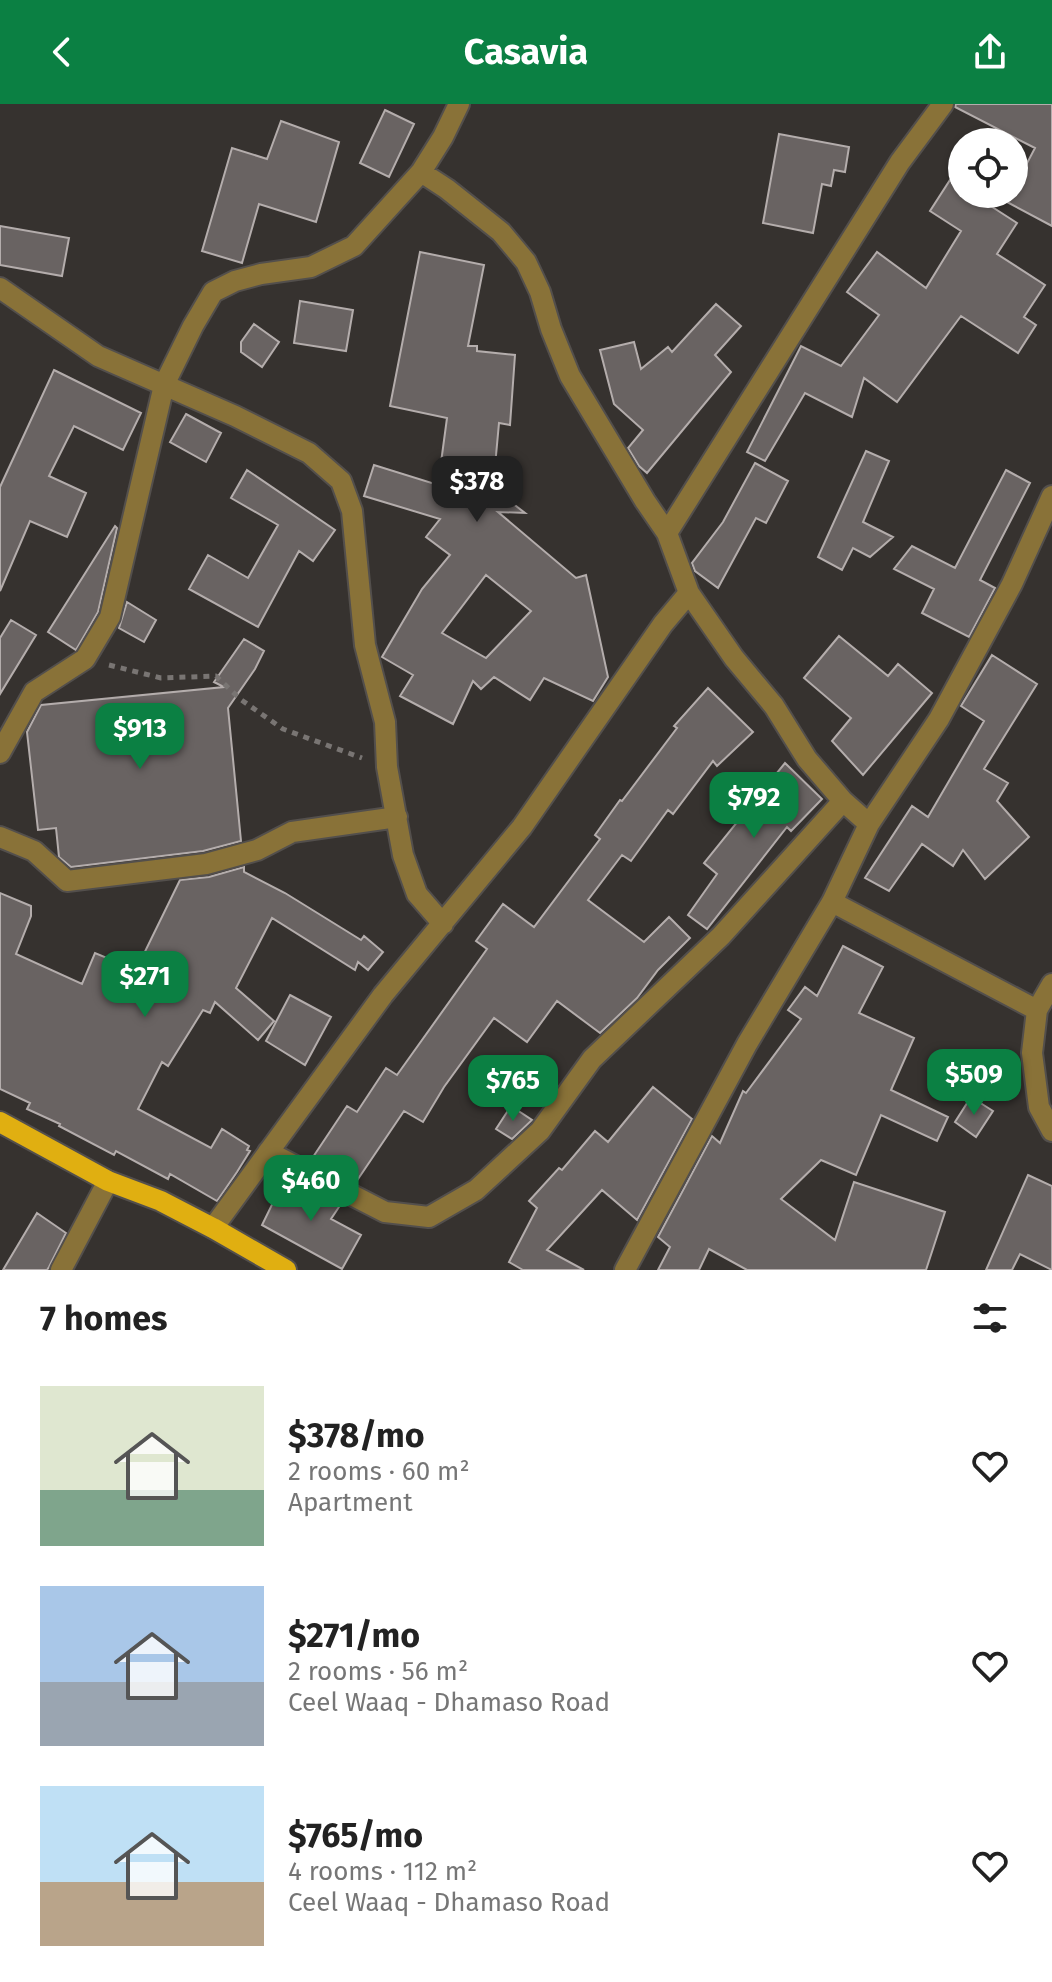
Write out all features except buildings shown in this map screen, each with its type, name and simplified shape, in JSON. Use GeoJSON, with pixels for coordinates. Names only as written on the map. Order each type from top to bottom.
{"type":"FeatureCollection","features":[{"type":"Feature","properties":{"kind":"main road"},"geometry":{"type":"LineString","coordinates":[[0,1122],[108,1181],[161,1201],[286,1270]]}},
{"type":"Feature","properties":{"kind":"street"},"geometry":{"type":"LineString","coordinates":[[0,753],[34,692],[85,659],[110,617],[164,385],[213,292],[235,281],[261,274],[311,267],[354,246],[421,172],[459,104]]}},
{"type":"Feature","properties":{"kind":"street"},"geometry":{"type":"LineString","coordinates":[[667,533],[900,162],[943,104]]}},
{"type":"Feature","properties":{"kind":"street"},"geometry":{"type":"LineString","coordinates":[[421,172],[501,232],[526,262],[570,376],[667,533],[689,593],[734,658],[774,706],[807,759],[843,801],[869,824]]}},
{"type":"Feature","properties":{"kind":"street"},"geometry":{"type":"LineString","coordinates":[[0,288],[98,356],[235,416],[309,453],[341,481],[352,511],[365,645],[385,722],[387,767],[403,855],[417,894],[443,924]]}},
{"type":"Feature","properties":{"kind":"street"},"geometry":{"type":"LineString","coordinates":[[625,1270],[747,1044],[832,902],[869,824],[939,719],[1012,584],[1052,496]]}},
{"type":"Feature","properties":{"kind":"street"},"geometry":{"type":"LineString","coordinates":[[213,1228],[383,995],[522,827],[663,624],[689,593]]}},
{"type":"Feature","properties":{"kind":"street"},"geometry":{"type":"LineString","coordinates":[[268,1152],[385,1212],[429,1217],[476,1190],[540,1131],[592,1059],[721,936],[843,801]]}},
{"type":"Feature","properties":{"kind":"street"},"geometry":{"type":"LineString","coordinates":[[0,837],[34,851],[67,881],[206,864],[257,850],[292,832],[397,817]]}},
{"type":"Feature","properties":{"kind":"street"},"geometry":{"type":"LineString","coordinates":[[832,902],[1037,1010]]}},
{"type":"Feature","properties":{"kind":"street"},"geometry":{"type":"LineString","coordinates":[[1052,984],[1037,1010],[1032,1053],[1039,1107],[1052,1131]]}},
{"type":"Feature","properties":{"kind":"street"},"geometry":{"type":"LineString","coordinates":[[61,1270],[108,1181]]}},
{"type":"Feature","properties":{"kind":"path"},"geometry":{"type":"LineString","coordinates":[[85,659],[161,678],[216,676],[240,699],[283,729],[387,767]]}}]}
